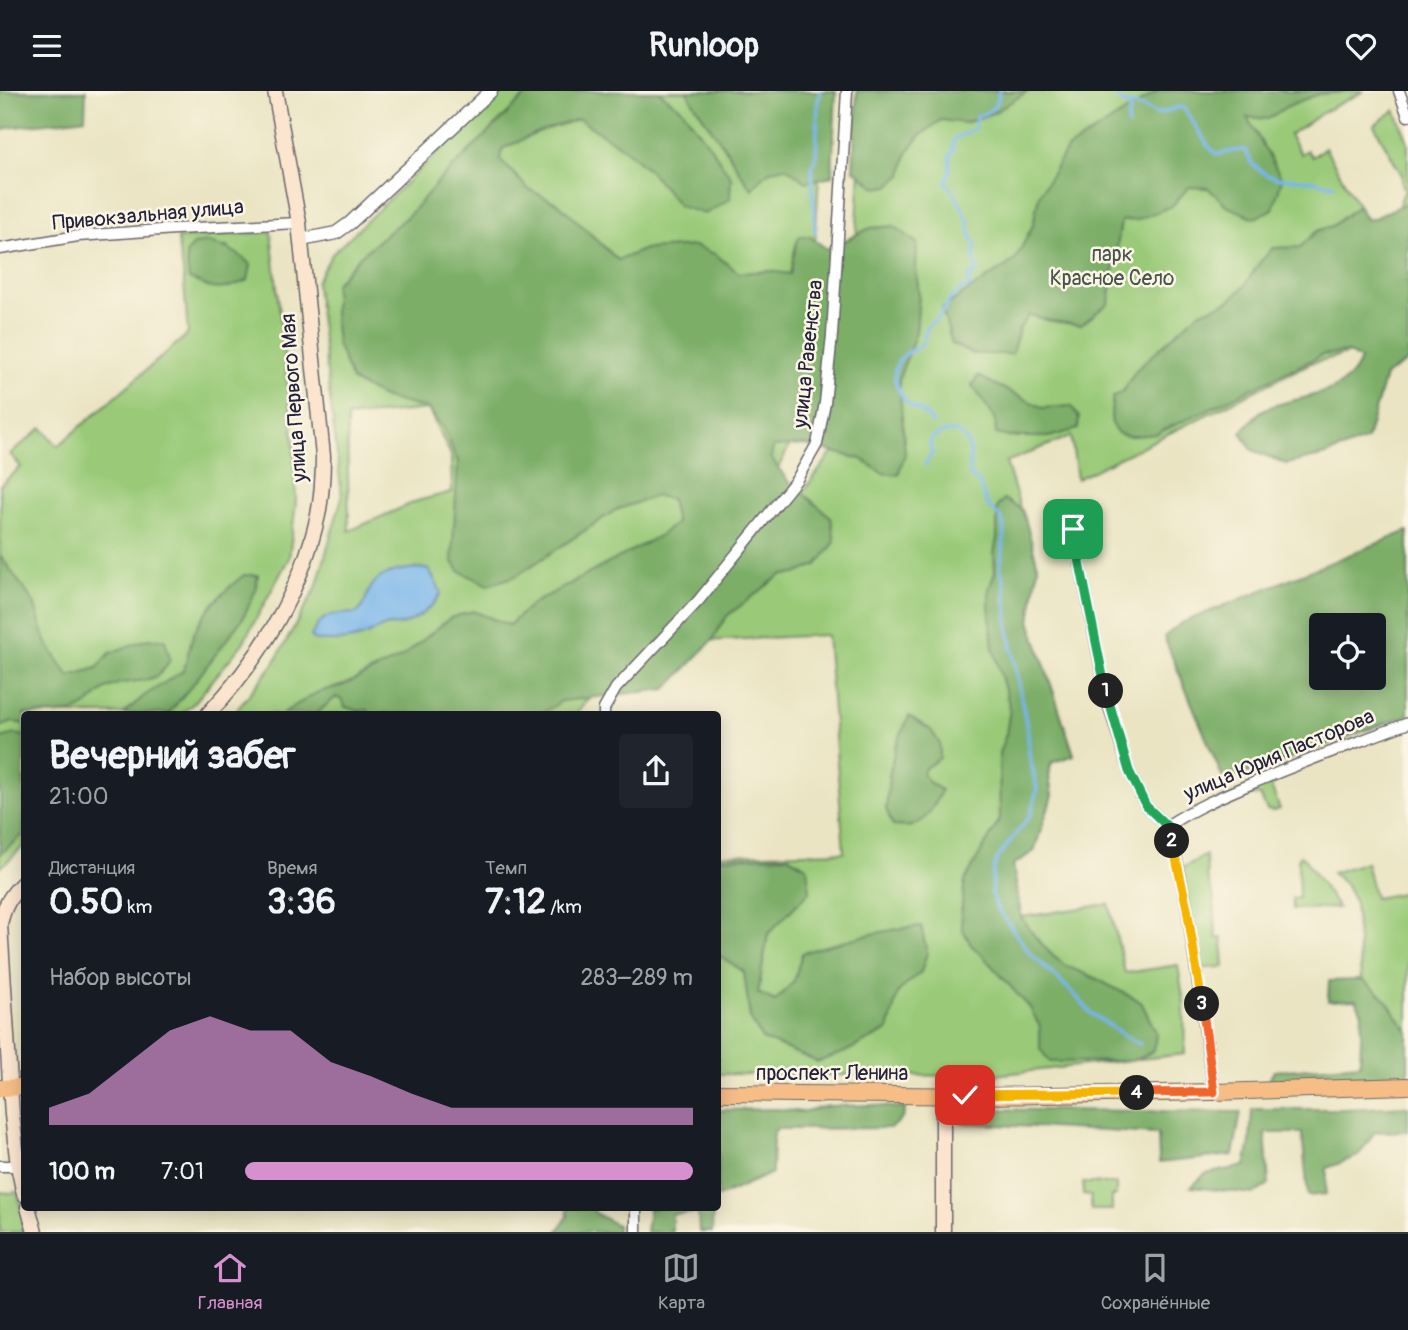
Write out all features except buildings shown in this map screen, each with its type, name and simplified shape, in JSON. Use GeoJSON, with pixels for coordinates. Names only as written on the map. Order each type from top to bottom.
{"type":"FeatureCollection","features":[{"type":"Feature","properties":{"kind":"main road","name":"улица Первого Мая"},"geometry":{"type":"LineString","coordinates":[[211,711],[254,658],[284,608],[303,567],[319,513],[322,488],[323,456],[299,223],[275,91]]}},
{"type":"Feature","properties":{"kind":"main road"},"geometry":{"type":"LineString","coordinates":[[21,885],[2,908],[0,923],[11,1087],[21,1180]]}},
{"type":"Feature","properties":{"kind":"main road","name":"проспект Ленина"},"geometry":{"type":"LineString","coordinates":[[721,1093],[943,1095],[1214,1092],[1408,1086]]}},
{"type":"Feature","properties":{"kind":"main road"},"geometry":{"type":"LineString","coordinates":[[943,1095],[943,1232]]}},
{"type":"Feature","properties":{"kind":"main road"},"geometry":{"type":"LineString","coordinates":[[29,1211],[35,1232]]}},
{"type":"Feature","properties":{"kind":"street"},"geometry":{"type":"LineString","coordinates":[[301,240],[336,233],[350,223],[491,91]]}},
{"type":"Feature","properties":{"kind":"street","name":"улица Равенства"},"geometry":{"type":"LineString","coordinates":[[604,711],[616,688],[699,600],[797,479],[817,445],[825,403],[832,335],[847,91]]}},
{"type":"Feature","properties":{"kind":"street"},"geometry":{"type":"LineString","coordinates":[[1399,91],[1408,116]]}},
{"type":"Feature","properties":{"kind":"street","name":"Привокзальная улица"},"geometry":{"type":"LineString","coordinates":[[0,249],[78,236],[299,223]]}},
{"type":"Feature","properties":{"kind":"street"},"geometry":{"type":"LineString","coordinates":[[1073,529],[1108,703],[1129,771],[1146,806],[1167,826],[1174,847],[1198,973],[1214,1092]]}},
{"type":"Feature","properties":{"kind":"street","name":"улица Юрия Пасторова"},"geometry":{"type":"LineString","coordinates":[[1167,826],[1207,802],[1408,723]]}},
{"type":"Feature","properties":{"kind":"street"},"geometry":{"type":"LineString","coordinates":[[0,1166],[18,1166]]}},
{"type":"Feature","properties":{"kind":"street"},"geometry":{"type":"LineString","coordinates":[[636,1211],[636,1232]]}},
{"type":"Feature","properties":{"kind":"green space"},"geometry":{"type":"Polygon","coordinates":[[[0,91],[86,91],[85,118],[0,131],[0,91]]]}},
{"type":"Feature","properties":{"kind":"green space"},"geometry":{"type":"Polygon","coordinates":[[[505,91],[824,91],[805,416],[776,472],[578,711],[235,711],[273,665],[316,588],[342,497],[316,282],[332,254],[505,91]],[[428,409],[347,417],[349,531],[417,501],[452,492],[451,455],[428,409]]]}},
{"type":"Feature","properties":{"kind":"green space"},"geometry":{"type":"Polygon","coordinates":[[[530,91],[658,91],[682,109],[731,177],[730,199],[705,214],[679,206],[650,171],[626,150],[579,119],[541,131],[502,149],[500,159],[528,189],[559,204],[618,260],[645,249],[695,246],[715,254],[739,273],[769,271],[790,274],[800,236],[809,236],[827,249],[870,228],[894,226],[917,243],[919,295],[916,332],[899,379],[905,454],[898,475],[882,473],[861,459],[805,445],[773,447],[771,458],[788,481],[831,517],[835,542],[817,565],[796,574],[781,575],[727,616],[712,641],[666,689],[562,701],[546,711],[358,711],[345,707],[343,701],[336,697],[320,711],[286,711],[318,692],[344,685],[402,657],[450,618],[473,611],[509,625],[532,604],[659,536],[676,523],[671,499],[656,496],[616,510],[516,576],[488,585],[459,571],[452,560],[458,462],[444,430],[428,409],[385,398],[352,381],[337,344],[334,315],[335,284],[360,256],[411,213],[437,183],[530,91]]]}},
{"type":"Feature","properties":{"kind":"green space"},"geometry":{"type":"Polygon","coordinates":[[[687,91],[836,91],[832,176],[806,182],[786,167],[766,173],[752,189],[687,91]]]}},
{"type":"Feature","properties":{"kind":"green space"},"geometry":{"type":"Polygon","coordinates":[[[857,91],[1028,91],[995,112],[965,123],[941,120],[921,135],[907,153],[902,175],[889,186],[877,188],[853,169],[857,91]]]}},
{"type":"Feature","properties":{"kind":"green space","name":"парк Красное Село"},"geometry":{"type":"Polygon","coordinates":[[[864,91],[1364,91],[1327,110],[1289,135],[1301,154],[1307,150],[1312,157],[1325,148],[1366,219],[1372,219],[1398,207],[1405,190],[1402,175],[1374,125],[1395,110],[1408,142],[1408,331],[1375,347],[1311,363],[1077,479],[1071,436],[1006,462],[1038,566],[1030,621],[1074,755],[1051,763],[1049,777],[1052,796],[1034,851],[1013,865],[1021,917],[1109,904],[1125,973],[1178,965],[1184,1003],[1185,1054],[986,1076],[721,1074],[721,855],[844,852],[827,635],[682,642],[756,555],[846,434],[864,91]]]}},
{"type":"Feature","properties":{"kind":"green space"},"geometry":{"type":"Polygon","coordinates":[[[1158,91],[1346,91],[1319,94],[1286,107],[1268,119],[1247,117],[1282,179],[1273,209],[1255,218],[1228,207],[1208,188],[1189,187],[1172,206],[1136,220],[1121,221],[1109,303],[1081,325],[1029,315],[1019,329],[1012,354],[973,354],[952,344],[942,308],[1015,260],[1033,225],[1039,195],[1067,149],[1158,91]]]}},
{"type":"Feature","properties":{"kind":"green space"},"geometry":{"type":"Polygon","coordinates":[[[1408,202],[1408,361],[1385,376],[1367,439],[1326,455],[1286,464],[1252,450],[1241,432],[1265,409],[1320,393],[1344,381],[1354,372],[1360,359],[1347,352],[1322,355],[1156,434],[1124,435],[1114,429],[1111,411],[1113,397],[1123,391],[1136,370],[1198,313],[1229,301],[1243,288],[1259,263],[1273,248],[1300,247],[1317,231],[1332,226],[1358,206],[1366,219],[1372,219],[1408,202]]]}},
{"type":"Feature","properties":{"kind":"green space"},"geometry":{"type":"Polygon","coordinates":[[[271,232],[294,444],[296,502],[289,558],[243,643],[184,711],[21,711],[21,849],[0,868],[0,485],[21,467],[10,454],[42,428],[58,446],[188,334],[178,238],[271,232]],[[219,246],[186,253],[189,279],[200,281],[207,287],[228,247],[219,246]]]}},
{"type":"Feature","properties":{"kind":"green space"},"geometry":{"type":"Polygon","coordinates":[[[207,242],[230,250],[246,260],[251,265],[248,280],[216,289],[189,279],[186,253],[195,244],[207,242]]]}},
{"type":"Feature","properties":{"kind":"green space"},"geometry":{"type":"Polygon","coordinates":[[[978,376],[1043,408],[1071,406],[1079,417],[1078,429],[1049,437],[1009,437],[996,434],[995,418],[972,385],[978,376]]]}},
{"type":"Feature","properties":{"kind":"green space"},"geometry":{"type":"Polygon","coordinates":[[[1004,499],[1022,510],[1025,518],[1038,566],[1030,621],[1074,755],[1051,763],[1049,777],[1052,796],[1034,851],[1013,865],[1021,917],[1037,939],[1066,966],[1141,1002],[1156,1032],[1154,1051],[1132,1061],[1050,1062],[1040,1049],[1040,1027],[1030,1008],[971,945],[962,928],[965,880],[1000,819],[999,753],[1006,734],[1010,708],[993,647],[989,589],[995,572],[997,507],[1004,499]]]}},
{"type":"Feature","properties":{"kind":"green space"},"geometry":{"type":"Polygon","coordinates":[[[1408,531],[1408,715],[1224,781],[1164,637],[1181,623],[1408,531]]]}},
{"type":"Feature","properties":{"kind":"green space"},"geometry":{"type":"Polygon","coordinates":[[[0,555],[34,603],[46,642],[69,676],[97,668],[110,653],[148,639],[165,640],[170,659],[165,668],[153,678],[111,686],[74,711],[21,711],[21,723],[13,722],[0,727],[0,555]]]}},
{"type":"Feature","properties":{"kind":"green space"},"geometry":{"type":"Polygon","coordinates":[[[244,575],[258,575],[256,590],[243,618],[171,711],[126,711],[184,670],[194,633],[203,616],[222,594],[244,575]]]}},
{"type":"Feature","properties":{"kind":"green space"},"geometry":{"type":"Polygon","coordinates":[[[909,716],[931,730],[940,744],[940,758],[925,768],[923,774],[941,790],[921,821],[909,827],[893,826],[886,809],[889,777],[895,748],[909,716]]]}},
{"type":"Feature","properties":{"kind":"green space"},"geometry":{"type":"Polygon","coordinates":[[[21,735],[21,836],[0,854],[0,738],[21,735]]]}},
{"type":"Feature","properties":{"kind":"green space"},"geometry":{"type":"Polygon","coordinates":[[[1268,779],[1280,809],[1267,810],[1260,796],[1251,795],[1209,813],[1206,806],[1268,779]]]}},
{"type":"Feature","properties":{"kind":"green space"},"geometry":{"type":"Polygon","coordinates":[[[1206,855],[1207,877],[1214,899],[1216,938],[1222,938],[1224,967],[1205,968],[1201,965],[1182,868],[1206,855]]]}},
{"type":"Feature","properties":{"kind":"green space"},"geometry":{"type":"Polygon","coordinates":[[[1300,855],[1338,908],[1293,909],[1292,898],[1299,898],[1300,855]]]}},
{"type":"Feature","properties":{"kind":"green space"},"geometry":{"type":"Polygon","coordinates":[[[787,856],[807,867],[810,891],[768,934],[758,993],[775,1001],[794,981],[802,953],[891,930],[921,926],[927,953],[921,972],[898,992],[888,1030],[845,1052],[817,1062],[762,1039],[750,1018],[744,972],[721,957],[721,858],[787,856]]]}},
{"type":"Feature","properties":{"kind":"green space"},"geometry":{"type":"Polygon","coordinates":[[[1366,862],[1375,898],[1408,892],[1408,1076],[1369,1079],[1355,903],[1345,884],[1332,873],[1366,862]]]}},
{"type":"Feature","properties":{"kind":"green space"},"geometry":{"type":"Polygon","coordinates":[[[1362,980],[1383,996],[1408,1031],[1408,1077],[1265,1086],[1274,1071],[1360,1064],[1362,1013],[1356,1000],[1328,1001],[1329,981],[1362,980]]]}},
{"type":"Feature","properties":{"kind":"green space"},"geometry":{"type":"Polygon","coordinates":[[[870,1105],[905,1108],[905,1112],[890,1128],[776,1129],[773,1134],[772,1173],[721,1196],[721,1110],[779,1109],[801,1112],[828,1106],[870,1105]]]}},
{"type":"Feature","properties":{"kind":"green space"},"geometry":{"type":"Polygon","coordinates":[[[1408,1106],[1408,1131],[1375,1132],[1358,1156],[1327,1168],[1326,1194],[1308,1196],[1302,1133],[1265,1133],[1269,1184],[1254,1194],[1191,1187],[1205,1174],[1245,1166],[1252,1109],[1408,1106]]]}},
{"type":"Feature","properties":{"kind":"green space"},"geometry":{"type":"Polygon","coordinates":[[[961,1109],[1241,1112],[1233,1155],[1159,1163],[1158,1134],[960,1123],[961,1109]]]}},
{"type":"Feature","properties":{"kind":"green space"},"geometry":{"type":"Polygon","coordinates":[[[1083,1183],[1116,1183],[1112,1210],[1091,1210],[1091,1196],[1083,1195],[1083,1183]]]}},
{"type":"Feature","properties":{"kind":"green space"},"geometry":{"type":"Polygon","coordinates":[[[0,1192],[17,1192],[29,1232],[0,1232],[0,1192]]]}},
{"type":"Feature","properties":{"kind":"green space"},"geometry":{"type":"Polygon","coordinates":[[[567,1211],[595,1211],[617,1225],[617,1232],[557,1232],[568,1216],[567,1211]]]}},
{"type":"Feature","properties":{"kind":"green space"},"geometry":{"type":"Polygon","coordinates":[[[649,1211],[713,1211],[712,1232],[699,1232],[698,1213],[672,1214],[671,1232],[646,1232],[649,1211]]]}},
{"type":"Feature","properties":{"kind":"water"},"geometry":{"type":"Polygon","coordinates":[[[399,570],[429,570],[441,592],[435,602],[418,617],[406,624],[389,625],[352,639],[315,641],[311,636],[320,622],[330,615],[357,613],[379,578],[399,570]]]}},
{"type":"Feature","properties":{"kind":"waterway"},"geometry":{"type":"LineString","coordinates":[[815,233],[812,168],[816,155],[818,100],[821,91]]}},
{"type":"Feature","properties":{"kind":"waterway"},"geometry":{"type":"LineString","coordinates":[[933,424],[922,412],[904,400],[895,380],[896,367],[903,357],[921,346],[928,326],[939,317],[950,299],[970,286],[969,276],[977,273],[974,258],[976,245],[970,235],[969,224],[946,181],[953,142],[974,129],[977,116],[993,108],[999,91]]}},
{"type":"Feature","properties":{"kind":"waterway"},"geometry":{"type":"LineString","coordinates":[[1113,91],[1122,103],[1143,107],[1157,114],[1184,108],[1216,154],[1245,150],[1253,165],[1267,175],[1334,185]]}},
{"type":"Feature","properties":{"kind":"waterway"},"geometry":{"type":"LineString","coordinates":[[1128,126],[1131,105]]}},
{"type":"Feature","properties":{"kind":"waterway"},"geometry":{"type":"LineString","coordinates":[[925,465],[932,454],[930,440],[943,433],[960,434],[965,438],[970,452],[970,476],[979,482],[987,504],[1003,523],[1000,568],[1029,754],[1037,789],[1031,814],[997,859],[992,893],[997,908],[1030,953],[1091,1013],[1140,1044]]}},
{"type":"Feature","properties":{"kind":"route"},"geometry":{"type":"LineString","coordinates":[[965,1095],[1214,1092],[1198,973],[1174,847],[1167,826],[1146,806],[1129,771],[1108,703],[1073,529]]}}]}
